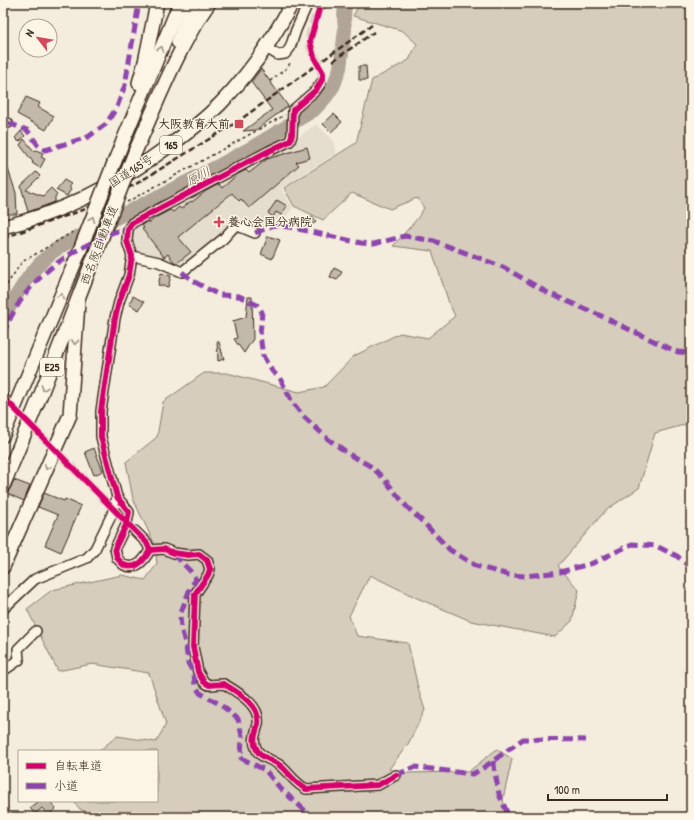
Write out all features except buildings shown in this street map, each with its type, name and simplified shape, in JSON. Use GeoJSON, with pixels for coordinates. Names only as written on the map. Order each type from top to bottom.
{"type":"FeatureCollection","features":[{"type":"Feature","properties":{"kind":"highway"},"geometry":{"type":"LineString","coordinates":[[114,163],[145,62],[157,3]]}},
{"type":"Feature","properties":{"kind":"highway","name":"西名阪自動車道"},"geometry":{"type":"LineString","coordinates":[[3,435],[180,3]]}},
{"type":"Feature","properties":{"kind":"highway","name":"西名阪自動車道"},"geometry":{"type":"LineString","coordinates":[[3,486],[78,303],[98,247],[193,3]]}},
{"type":"Feature","properties":{"kind":"highway"},"geometry":{"type":"LineString","coordinates":[[135,152],[180,53],[208,3]]}},
{"type":"Feature","properties":{"kind":"highway","name":"国道165号"},"geometry":{"type":"LineString","coordinates":[[3,227],[52,213],[90,196],[144,164],[202,120],[220,104],[247,73],[266,48],[292,3]]}},
{"type":"Feature","properties":{"kind":"highway"},"geometry":{"type":"LineString","coordinates":[[3,568],[70,415],[78,303]]}},
{"type":"Feature","properties":{"kind":"street"},"geometry":{"type":"LineString","coordinates":[[266,48],[278,55],[285,54],[290,48],[308,3]]}},
{"type":"Feature","properties":{"kind":"street"},"geometry":{"type":"LineString","coordinates":[[135,531],[147,543],[150,550],[145,560],[138,565],[124,566],[117,558],[115,548],[127,523],[129,512],[117,496],[101,437],[101,411],[115,318],[129,275],[132,256],[127,241],[128,229],[132,223],[290,141],[292,135],[293,110],[316,90],[321,83]]}},
{"type":"Feature","properties":{"kind":"street"},"geometry":{"type":"LineString","coordinates":[[132,256],[159,262],[182,272],[223,239],[234,226],[238,226],[254,233]]}},
{"type":"Feature","properties":{"kind":"street"},"geometry":{"type":"LineString","coordinates":[[3,609],[35,579],[87,558],[95,549],[112,514],[117,496]]}},
{"type":"Feature","properties":{"kind":"street"},"geometry":{"type":"LineString","coordinates":[[150,550],[164,549],[174,553],[188,555],[199,554],[208,560],[210,568],[208,575],[195,594],[193,647],[198,672],[204,682],[209,685],[224,684],[251,703],[258,715],[258,723],[253,738],[258,752],[280,765],[297,784],[306,789],[324,787],[364,787],[378,785],[396,775]]}},
{"type":"Feature","properties":{"kind":"street"},"geometry":{"type":"LineString","coordinates":[[3,671],[19,660],[18,650],[36,630]]}},
{"type":"Feature","properties":{"kind":"path"},"geometry":{"type":"LineString","coordinates":[[121,205],[293,110]]}},
{"type":"Feature","properties":{"kind":"path"},"geometry":{"type":"LineString","coordinates":[[3,289],[22,262],[80,228]]}},
{"type":"Feature","properties":{"kind":"shaded area"},"geometry":{"type":"Polygon","coordinates":[[[360,3],[691,3],[691,423],[655,433],[639,488],[606,510],[558,566],[579,590],[572,621],[555,637],[471,621],[417,598],[370,575],[349,616],[357,636],[408,643],[418,688],[425,710],[408,744],[389,769],[402,773],[468,772],[497,749],[512,759],[503,799],[506,817],[96,817],[80,809],[74,802],[158,802],[158,750],[100,750],[117,736],[156,742],[166,724],[149,673],[92,664],[58,671],[27,609],[52,590],[122,575],[145,580],[157,564],[155,545],[133,499],[126,462],[157,437],[163,402],[204,373],[227,373],[299,392],[324,387],[354,356],[400,333],[428,338],[455,316],[449,303],[432,251],[393,246],[417,219],[424,208],[417,198],[390,209],[352,193],[323,220],[294,206],[284,188],[356,143],[372,80],[409,60],[417,44],[403,31],[353,16],[360,3]]]}},
{"type":"Feature","properties":{"kind":"shaded area"},"geometry":{"type":"Polygon","coordinates":[[[316,124],[333,140],[336,154],[281,188],[293,208],[286,217],[253,229],[234,223],[182,266],[136,252],[131,235],[134,227],[288,145],[316,124]]]}},
{"type":"Feature","properties":{"kind":"waterway","name":"原川"},"geometry":{"type":"LineString","coordinates":[[3,318],[28,277],[52,252],[220,165],[314,110],[326,97],[334,85],[340,68],[345,30],[345,3]]}},
{"type":"Feature","properties":{"kind":"tunnel"},"geometry":{"type":"LineString","coordinates":[[321,4],[310,36],[312,52],[320,67],[322,77],[321,83]]}},
{"type":"Feature","properties":{"kind":"tunnel"},"geometry":{"type":"LineString","coordinates":[[4,398],[135,531]]}},
{"type":"Feature","properties":{"kind":"railway"},"geometry":{"type":"LineString","coordinates":[[3,238],[83,210],[136,184],[237,122],[372,25]]}},
{"type":"Feature","properties":{"kind":"railway"},"geometry":{"type":"LineString","coordinates":[[333,61],[374,32]]}},
{"type":"Feature","properties":{"kind":"marked path"},"geometry":{"type":"LineString","coordinates":[[8,123],[27,130],[38,145],[45,150],[88,137],[106,124],[117,107],[125,85],[139,3]]}},
{"type":"Feature","properties":{"kind":"marked path"},"geometry":{"type":"LineString","coordinates":[[255,233],[274,225],[361,243],[374,244],[405,236],[434,241],[503,267],[548,293],[678,352],[691,353]]}},
{"type":"Feature","properties":{"kind":"marked path"},"geometry":{"type":"LineString","coordinates":[[3,334],[18,304],[49,269],[62,259],[100,238],[113,232],[128,229]]}},
{"type":"Feature","properties":{"kind":"marked path"},"geometry":{"type":"LineString","coordinates":[[182,272],[193,281],[219,295],[239,296],[257,305],[262,312],[260,335],[263,356],[272,371],[280,378],[292,402],[303,416],[328,439],[352,456],[372,467],[385,480],[407,507],[450,550],[476,566],[509,575],[525,576],[560,572],[593,563],[632,544],[656,546],[677,556],[691,568]]}},
{"type":"Feature","properties":{"kind":"marked path"},"geometry":{"type":"LineString","coordinates":[[174,554],[193,574],[196,580],[191,586],[180,615],[188,663],[194,674],[195,685],[200,693],[221,705],[238,719],[242,736],[241,758],[265,770],[280,788],[312,817]]}},
{"type":"Feature","properties":{"kind":"marked path"},"geometry":{"type":"LineString","coordinates":[[396,775],[415,767],[473,774],[523,739],[586,740]]}},
{"type":"Feature","properties":{"kind":"marked path"},"geometry":{"type":"LineString","coordinates":[[493,761],[499,794],[509,817]]}},
{"type":"Feature","properties":{"kind":"cycle path"},"geometry":{"type":"LineString","coordinates":[[3,398],[4,398],[135,531],[147,543],[150,550],[140,563],[129,566],[123,564],[117,558],[115,548],[127,523],[129,512],[117,497],[101,437],[101,411],[115,318],[129,275],[132,256],[127,241],[128,229],[132,223],[290,141],[292,135],[293,110],[316,90],[323,78],[323,73],[314,57],[310,41],[321,3]]}},
{"type":"Feature","properties":{"kind":"cycle path"},"geometry":{"type":"LineString","coordinates":[[150,550],[164,549],[174,553],[188,555],[199,554],[207,560],[210,569],[208,575],[195,594],[193,647],[198,672],[204,682],[209,685],[224,684],[241,695],[252,705],[258,717],[254,742],[257,751],[260,754],[278,764],[306,789],[378,785],[396,775]]}},
{"type":"Feature","properties":{"kind":"place","name":"大阪教育大前"},"geometry":{"type":"Point","coordinates":[239,124]}},
{"type":"Feature","properties":{"kind":"place","name":"養心会国分病院"},"geometry":{"type":"Point","coordinates":[219,222]}}]}
